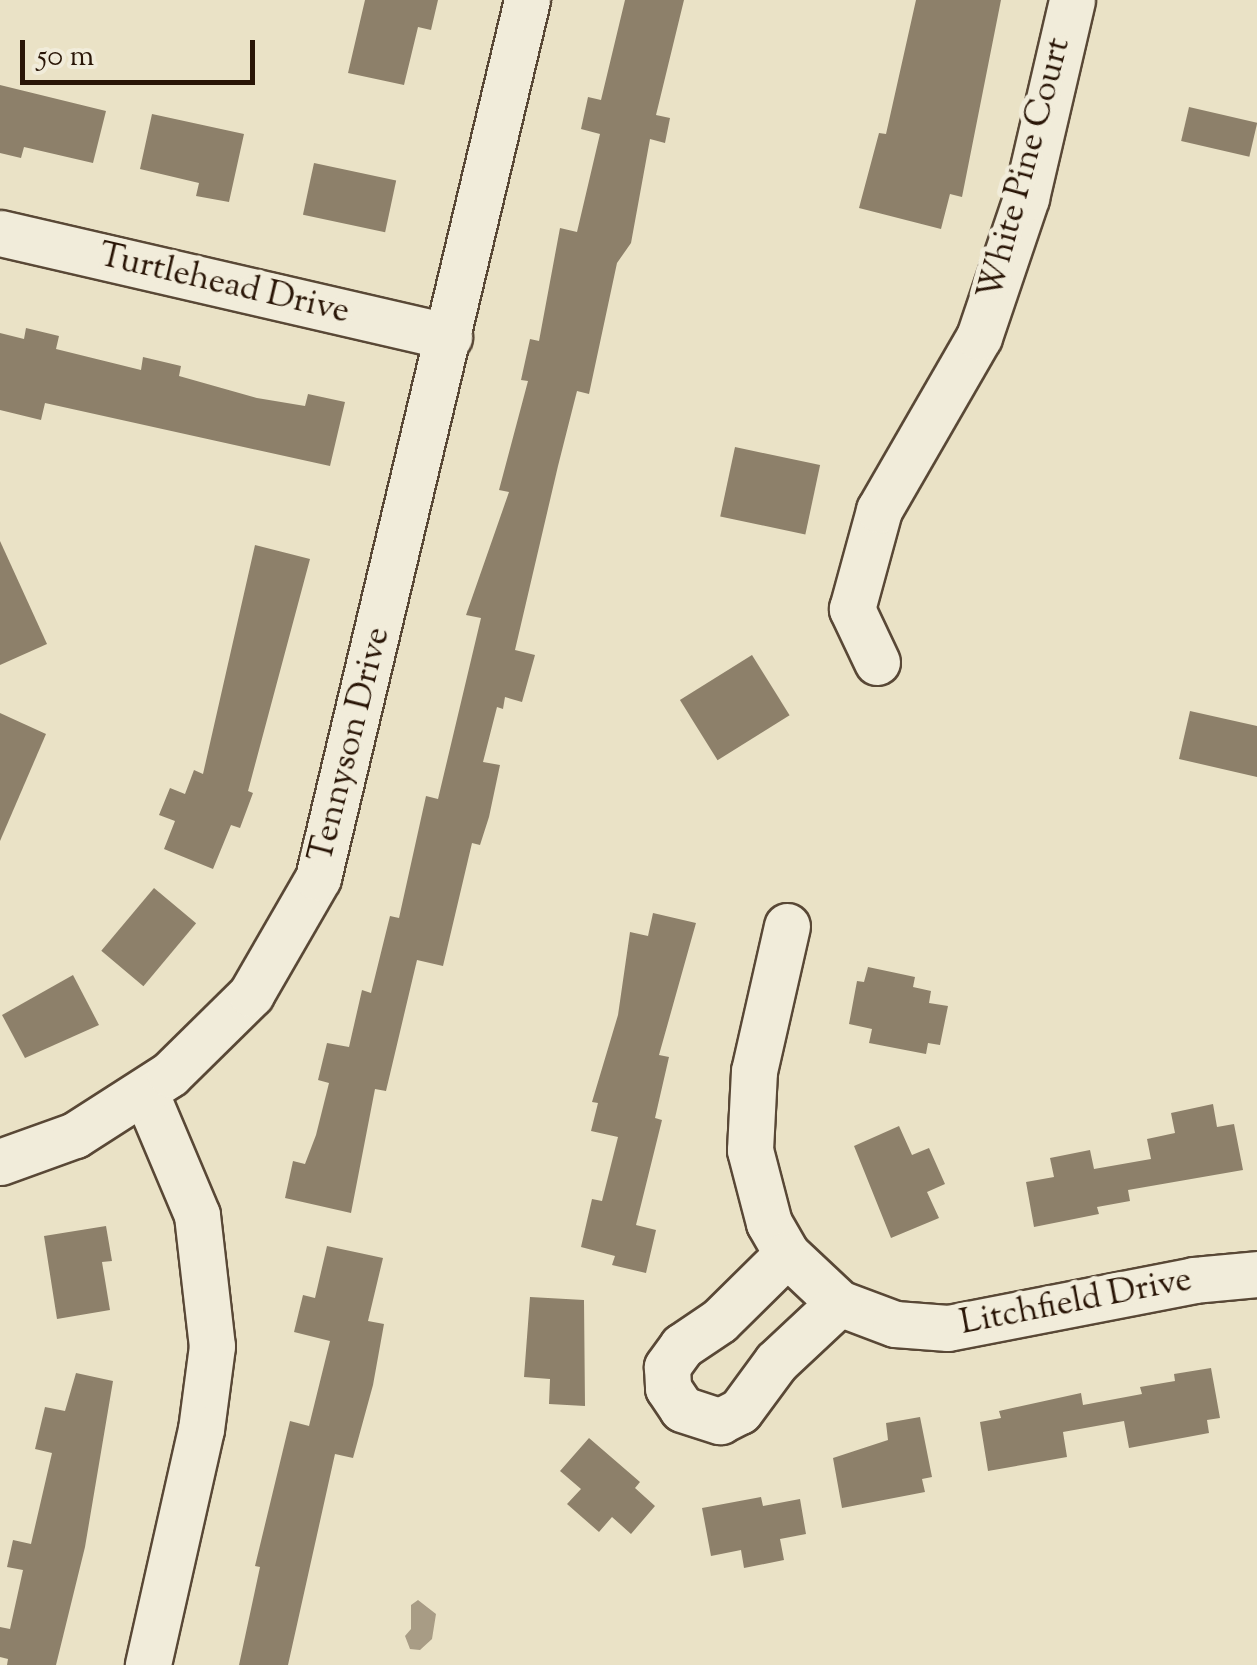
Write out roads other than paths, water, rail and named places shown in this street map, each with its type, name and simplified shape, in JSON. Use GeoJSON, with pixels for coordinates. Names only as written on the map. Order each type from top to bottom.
{"type":"FeatureCollection","features":[{"type":"Feature","properties":{"kind":"street","name":"Tennyson Drive"},"geometry":{"type":"LineString","coordinates":[[0,1162],[75,1136],[146,1094],[252,994],[318,878],[528,0]]}},
{"type":"Feature","properties":{"kind":"street","name":"White Pine Court"},"geometry":{"type":"LineString","coordinates":[[877,662],[852,609],[879,510],[978,337],[1026,198],[1072,0]]}},
{"type":"Feature","properties":{"kind":"street","name":"Turtlehead Drive"},"geometry":{"type":"LineString","coordinates":[[0,233],[449,337]]}},
{"type":"Feature","properties":{"kind":"street","name":"Litchfield Drive"},"geometry":{"type":"LineString","coordinates":[[787,926],[749,1120],[758,1189],[787,1254],[839,1304],[895,1324],[948,1328],[1194,1280],[1257,1274]]}},
{"type":"Feature","properties":{"kind":"street"},"geometry":{"type":"LineString","coordinates":[[146,1094],[196,1215],[212,1346],[201,1429],[148,1665]]}},
{"type":"Feature","properties":{"kind":"street"},"geometry":{"type":"LineString","coordinates":[[787,1254],[719,1321],[682,1346],[667,1368],[668,1388],[682,1409],[720,1421],[740,1411],[776,1362],[839,1304]]}}]}
